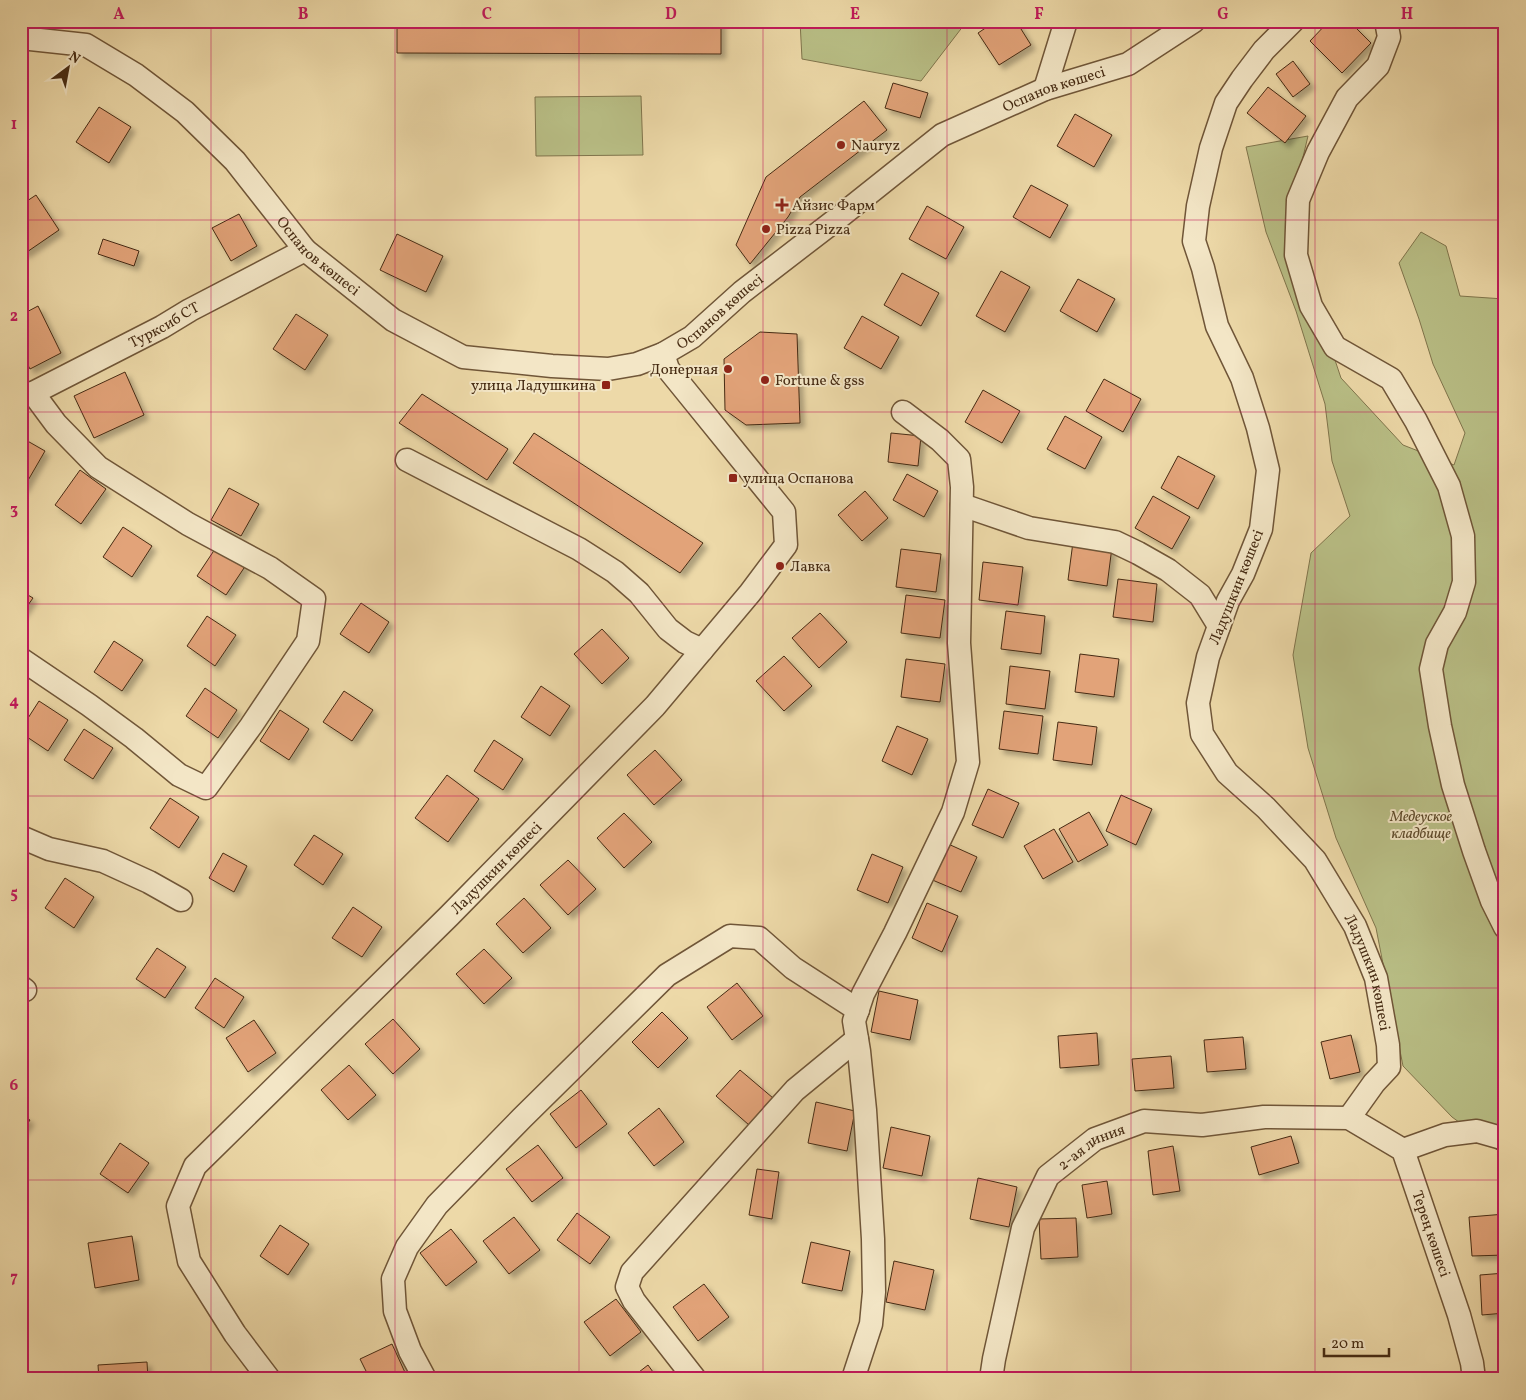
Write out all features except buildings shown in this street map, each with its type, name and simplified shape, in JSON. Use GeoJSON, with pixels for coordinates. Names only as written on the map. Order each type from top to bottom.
{"type":"FeatureCollection","features":[{"type":"Feature","properties":{"kind":"street"},"geometry":{"type":"LineString","coordinates":[[1045,89],[1066,21]]}},
{"type":"Feature","properties":{"kind":"street","name":"Оспанов көшесі"},"geometry":{"type":"LineString","coordinates":[[21,38],[86,45],[136,75],[185,112],[236,161],[305,250],[393,320],[463,356],[552,366],[608,368],[637,364],[663,354],[692,336],[742,292],[942,135],[1045,89],[1128,64],[1194,21]]}},
{"type":"Feature","properties":{"kind":"street","name":"Ладушкин көшесі"},"geometry":{"type":"LineString","coordinates":[[1293,21],[1264,50],[1242,78],[1226,103],[1211,148],[1198,206],[1194,241],[1203,268],[1217,326],[1242,378],[1258,428],[1268,470],[1261,529],[1244,574],[1228,601],[1208,657],[1198,703],[1202,734],[1227,773],[1266,808],[1315,860],[1355,926],[1376,978],[1388,1045],[1389,1067],[1374,1083],[1349,1118]]}},
{"type":"Feature","properties":{"kind":"street"},"geometry":{"type":"LineString","coordinates":[[1386,21],[1389,37],[1378,66],[1346,98],[1318,152],[1298,200],[1296,255],[1311,306],[1335,347],[1391,380],[1416,421],[1449,486],[1463,536],[1464,582],[1455,612],[1437,644],[1431,670],[1440,726],[1453,785],[1486,884],[1505,928]]}},
{"type":"Feature","properties":{"kind":"street","name":"Турксиб СТ"},"geometry":{"type":"LineString","coordinates":[[27,395],[162,327],[190,310],[305,250]]}},
{"type":"Feature","properties":{"kind":"street","name":"Ладушкин көшесі"},"geometry":{"type":"LineString","coordinates":[[269,1379],[235,1334],[189,1261],[178,1206],[195,1166],[449,916],[656,706],[750,593],[786,545],[784,512],[668,369],[663,354]]}},
{"type":"Feature","properties":{"kind":"street"},"geometry":{"type":"LineString","coordinates":[[21,659],[119,727],[178,775],[206,788],[251,726],[308,641],[314,599],[270,568],[188,524],[98,467],[27,395]]}},
{"type":"Feature","properties":{"kind":"street"},"geometry":{"type":"LineString","coordinates":[[853,1379],[871,1324],[874,1292],[873,1239],[865,1110],[854,1021],[863,994],[896,933],[953,812],[968,762],[960,643],[962,487],[959,459],[940,440],[903,412]]}},
{"type":"Feature","properties":{"kind":"street"},"geometry":{"type":"LineString","coordinates":[[407,460],[601,562],[639,593],[668,628],[685,642],[702,650]]}},
{"type":"Feature","properties":{"kind":"street"},"geometry":{"type":"LineString","coordinates":[[962,505],[1030,528],[1115,542],[1168,570],[1200,595],[1219,626]]}},
{"type":"Feature","properties":{"kind":"street"},"geometry":{"type":"LineString","coordinates":[[21,837],[49,849],[103,861],[149,882],[181,900]]}},
{"type":"Feature","properties":{"kind":"street"},"geometry":{"type":"LineString","coordinates":[[425,1379],[410,1351],[395,1311],[393,1279],[407,1247],[437,1206],[522,1118],[667,975],[730,936],[759,938],[793,968],[858,1010]]}},
{"type":"Feature","properties":{"kind":"street"},"geometry":{"type":"LineString","coordinates":[[696,1379],[634,1301],[627,1287],[632,1272],[795,1090],[857,1039]]}},
{"type":"Feature","properties":{"kind":"street","name":"2-ая линия"},"geometry":{"type":"LineString","coordinates":[[991,1379],[1023,1228],[1048,1176],[1095,1139],[1144,1121],[1202,1125],[1264,1117],[1349,1118]]}},
{"type":"Feature","properties":{"kind":"street"},"geometry":{"type":"LineString","coordinates":[[1349,1118],[1403,1150],[1445,1135],[1478,1131],[1505,1140]]}},
{"type":"Feature","properties":{"kind":"street","name":"Терең көшесі"},"geometry":{"type":"LineString","coordinates":[[1403,1150],[1459,1316],[1472,1363],[1474,1379]]}},
{"type":"Feature","properties":{"kind":"green space"},"geometry":{"type":"Polygon","coordinates":[[[800,21],[967,21],[921,81],[802,59],[800,21]]]}},
{"type":"Feature","properties":{"kind":"green space"},"geometry":{"type":"Polygon","coordinates":[[[641,96],[643,155],[536,156],[535,97],[641,96]]]}},
{"type":"Feature","properties":{"kind":"green space","name":"Медеуское кладбище"},"geometry":{"type":"Polygon","coordinates":[[[1308,136],[1288,220],[1341,378],[1403,445],[1454,465],[1465,433],[1433,364],[1399,263],[1421,232],[1446,246],[1460,296],[1505,300],[1505,1152],[1500,1152],[1452,1117],[1403,1066],[1376,928],[1336,838],[1308,748],[1293,655],[1311,553],[1350,516],[1332,461],[1325,404],[1296,311],[1266,232],[1246,147],[1308,136]]]}},
{"type":"Feature","properties":{"kind":"place","name":"Nauryz"},"geometry":{"type":"Point","coordinates":[841,145]}},
{"type":"Feature","properties":{"kind":"place","name":"Айзис Фарм"},"geometry":{"type":"Point","coordinates":[782,205]}},
{"type":"Feature","properties":{"kind":"place","name":"Pizza Pizza"},"geometry":{"type":"Point","coordinates":[766,229]}},
{"type":"Feature","properties":{"kind":"place","name":"Донерная"},"geometry":{"type":"Point","coordinates":[728,369]}},
{"type":"Feature","properties":{"kind":"place","name":"Fortune & gss"},"geometry":{"type":"Point","coordinates":[765,380]}},
{"type":"Feature","properties":{"kind":"place","name":"улица Ладушкина"},"geometry":{"type":"Point","coordinates":[606,385]}},
{"type":"Feature","properties":{"kind":"place","name":"улица Оспанова"},"geometry":{"type":"Point","coordinates":[733,478]}},
{"type":"Feature","properties":{"kind":"place","name":"Лавка"},"geometry":{"type":"Point","coordinates":[780,566]}}]}
